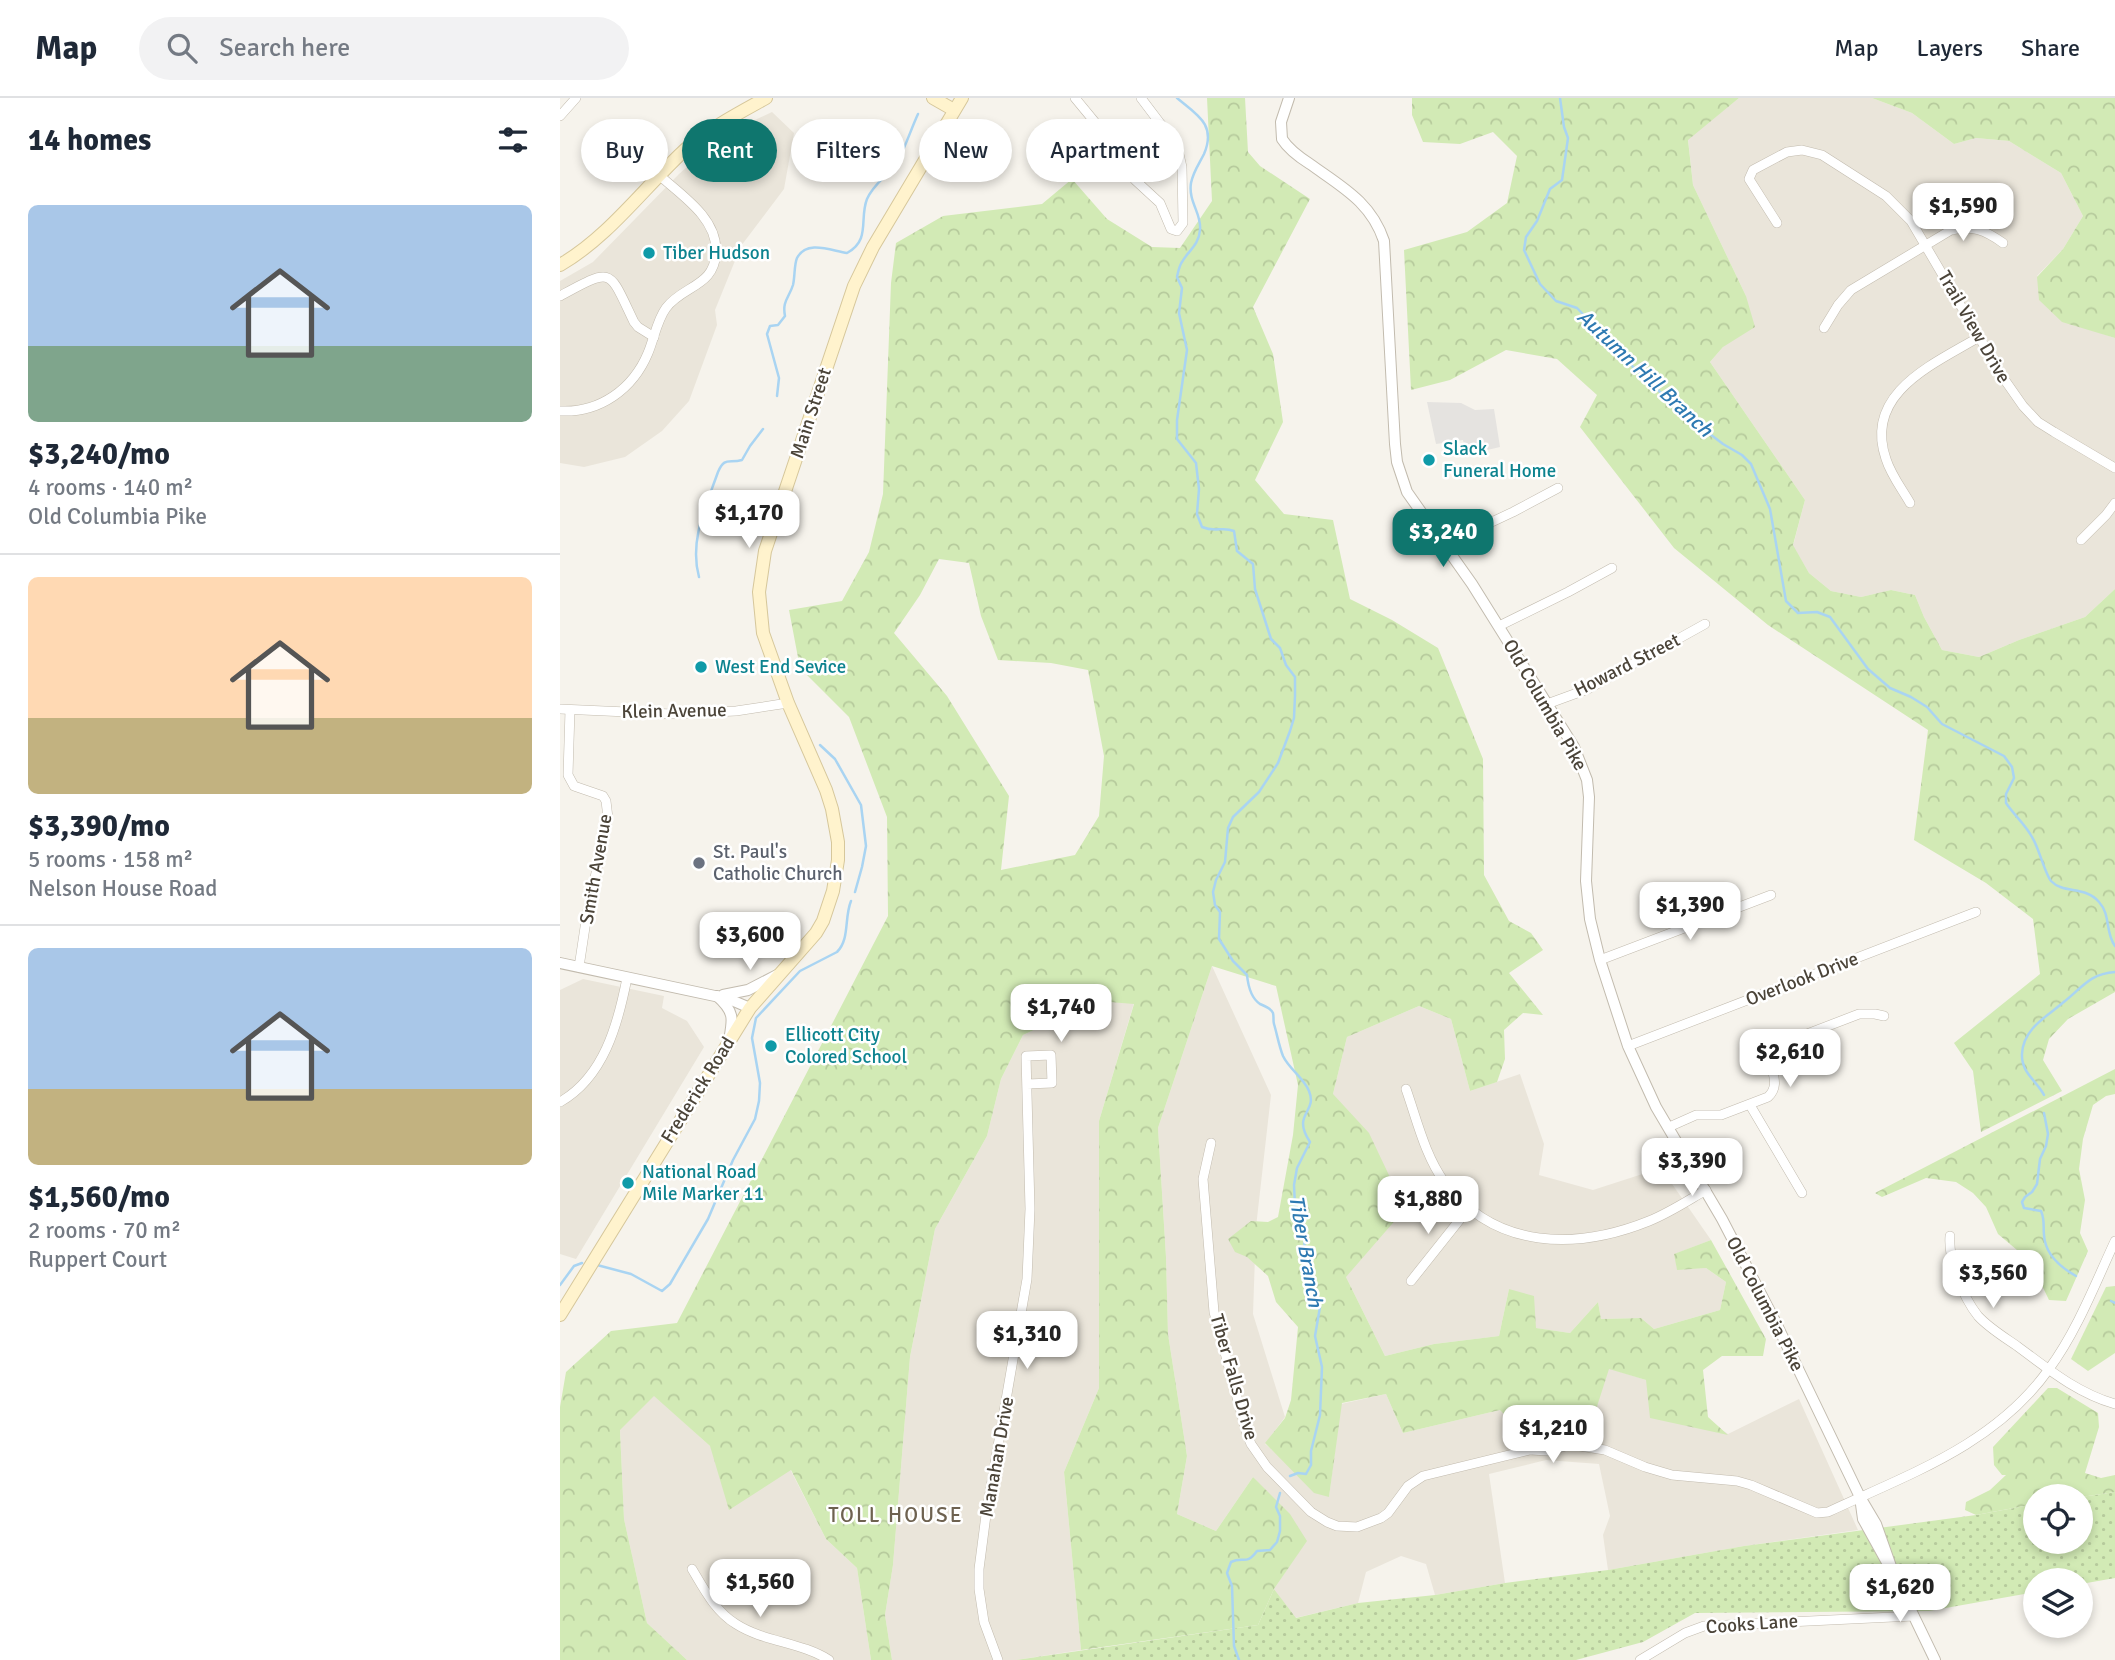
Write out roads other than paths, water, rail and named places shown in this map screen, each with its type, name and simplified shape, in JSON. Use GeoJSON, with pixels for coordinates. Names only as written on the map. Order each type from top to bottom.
{"type":"FeatureCollection","features":[{"type":"Feature","properties":{"kind":"main road"},"geometry":{"type":"LineString","coordinates":[[668,167],[710,129],[766,98]]}},
{"type":"Feature","properties":{"kind":"main road"},"geometry":{"type":"LineString","coordinates":[[933,98],[954,110]]}},
{"type":"Feature","properties":{"kind":"main road","name":"Main Street"},"geometry":{"type":"LineString","coordinates":[[750,1008],[816,933],[833,891],[838,860],[838,842],[832,809],[763,633],[759,592],[765,551],[854,286],[873,247],[962,98]]}},
{"type":"Feature","properties":{"kind":"main road"},"geometry":{"type":"LineString","coordinates":[[560,265],[580,254],[652,182]]}},
{"type":"Feature","properties":{"kind":"main road","name":"Frederick Road"},"geometry":{"type":"LineString","coordinates":[[560,1315],[750,1008]]}},
{"type":"Feature","properties":{"kind":"street"},"geometry":{"type":"LineString","coordinates":[[560,116],[576,98]]}},
{"type":"Feature","properties":{"kind":"street"},"geometry":{"type":"LineString","coordinates":[[1075,98],[1135,180],[1160,203],[1171,229],[1177,230],[1183,223],[1182,167],[1179,154],[1141,98]]}},
{"type":"Feature","properties":{"kind":"street","name":"Old Columbia Pike"},"geometry":{"type":"LineString","coordinates":[[1289,98],[1280,132],[1287,147],[1354,195],[1374,217],[1384,241],[1397,462],[1407,492],[1499,626],[1574,747],[1587,780],[1587,899],[1600,960],[1628,1046],[1647,1088],[1706,1190],[1776,1323],[1860,1497],[1876,1524],[1894,1575],[1935,1660]]}},
{"type":"Feature","properties":{"kind":"street","name":"Trail View Drive"},"geometry":{"type":"LineString","coordinates":[[1777,223],[1749,176],[1753,170],[1787,152],[1802,150],[1822,155],[1886,196],[1911,221],[2012,393],[2031,414],[2054,432],[2115,468]]}},
{"type":"Feature","properties":{"kind":"street"},"geometry":{"type":"LineString","coordinates":[[560,411],[590,408],[619,393],[642,366],[664,310],[672,301],[706,279],[711,270],[716,250],[710,226],[666,182]]}},
{"type":"Feature","properties":{"kind":"street"},"geometry":{"type":"LineString","coordinates":[[1824,328],[1838,304],[1851,290],[1951,230],[1963,228],[1987,232],[2003,243]]}},
{"type":"Feature","properties":{"kind":"street"},"geometry":{"type":"LineString","coordinates":[[560,296],[596,277],[607,277],[615,282],[634,322],[654,337]]}},
{"type":"Feature","properties":{"kind":"street"},"geometry":{"type":"LineString","coordinates":[[1910,502],[1885,458],[1882,432],[1888,406],[1911,379],[1979,337]]}},
{"type":"Feature","properties":{"kind":"street"},"geometry":{"type":"LineString","coordinates":[[1445,544],[1558,488]]}},
{"type":"Feature","properties":{"kind":"street"},"geometry":{"type":"LineString","coordinates":[[2081,540],[2115,503]]}},
{"type":"Feature","properties":{"kind":"street"},"geometry":{"type":"LineString","coordinates":[[1499,626],[1568,593],[1612,568]]}},
{"type":"Feature","properties":{"kind":"street","name":"Howard Street"},"geometry":{"type":"LineString","coordinates":[[1547,704],[1588,689],[1705,624]]}},
{"type":"Feature","properties":{"kind":"street","name":"Klein Avenue"},"geometry":{"type":"LineString","coordinates":[[565,709],[672,714],[789,703]]}},
{"type":"Feature","properties":{"kind":"street","name":"Smith Avenue"},"geometry":{"type":"LineString","coordinates":[[565,709],[568,775],[574,786],[603,796],[608,808],[579,967]]}},
{"type":"Feature","properties":{"kind":"street"},"geometry":{"type":"LineString","coordinates":[[1600,960],[1771,895]]}},
{"type":"Feature","properties":{"kind":"street","name":"Overlook Drive"},"geometry":{"type":"LineString","coordinates":[[1628,1046],[1976,912]]}},
{"type":"Feature","properties":{"kind":"street"},"geometry":{"type":"LineString","coordinates":[[560,963],[717,996],[740,1002],[750,1008]]}},
{"type":"Feature","properties":{"kind":"street"},"geometry":{"type":"LineString","coordinates":[[717,996],[748,990],[766,982],[790,964]]}},
{"type":"Feature","properties":{"kind":"street"},"geometry":{"type":"LineString","coordinates":[[560,1102],[583,1082],[605,1053],[616,1027],[627,978]]}},
{"type":"Feature","properties":{"kind":"street"},"geometry":{"type":"LineString","coordinates":[[717,996],[732,1015],[729,1041]]}},
{"type":"Feature","properties":{"kind":"street"},"geometry":{"type":"LineString","coordinates":[[1669,1127],[1696,1115],[1721,1115],[1772,1094],[1776,1084],[1770,1058],[1778,1045],[1858,1014],[1884,1016]]}},
{"type":"Feature","properties":{"kind":"street","name":"Manahan Drive"},"geometry":{"type":"LineString","coordinates":[[998,1660],[984,1622],[979,1569],[1027,1279],[1030,1209],[1027,1084]]}},
{"type":"Feature","properties":{"kind":"street"},"geometry":{"type":"LineString","coordinates":[[1406,1089],[1435,1166],[1444,1181],[1469,1208],[1505,1230],[1541,1239],[1578,1239],[1647,1222],[1706,1190]]}},
{"type":"Feature","properties":{"kind":"street"},"geometry":{"type":"LineString","coordinates":[[1750,1105],[1802,1194]]}},
{"type":"Feature","properties":{"kind":"street","name":"Tiber Falls Drive"},"geometry":{"type":"LineString","coordinates":[[1210,1143],[1203,1178],[1214,1312],[1251,1444],[1267,1467],[1311,1512],[1337,1526],[1366,1525],[1388,1513],[1408,1486],[1423,1476],[1530,1450],[1548,1443],[1605,1450],[1659,1472],[1737,1480],[1817,1513],[1828,1512],[1938,1462],[1978,1438],[2017,1406],[2049,1370],[2067,1341],[2115,1241]]}},
{"type":"Feature","properties":{"kind":"street"},"geometry":{"type":"LineString","coordinates":[[1411,1281],[1469,1208]]}},
{"type":"Feature","properties":{"kind":"street"},"geometry":{"type":"LineString","coordinates":[[1950,1236],[1952,1263],[1977,1315],[2049,1370],[2085,1392],[2115,1404]]}},
{"type":"Feature","properties":{"kind":"street"},"geometry":{"type":"LineString","coordinates":[[692,1569],[714,1605],[736,1624],[812,1651],[829,1660]]}},
{"type":"Feature","properties":{"kind":"street","name":"Cooks Lane"},"geometry":{"type":"LineString","coordinates":[[1640,1660],[1685,1633],[1704,1626],[1914,1616]]}},
{"type":"Feature","properties":{"kind":"waterway","name":"Tiber Branch"},"geometry":{"type":"LineString","coordinates":[[1177,98],[1197,115],[1206,127],[1208,135],[1204,154],[1191,183],[1191,196],[1200,224],[1199,235],[1181,264],[1177,277],[1182,288],[1179,313],[1187,350],[1177,420],[1177,439],[1196,463],[1199,489],[1197,514],[1202,527],[1234,531],[1237,551],[1253,564],[1255,589],[1271,639],[1280,648],[1286,665],[1295,677],[1294,718],[1278,763],[1259,792],[1233,817],[1228,828],[1225,862],[1213,892],[1215,905],[1220,912],[1219,939],[1233,961],[1247,975],[1254,998],[1272,1011],[1283,1056],[1307,1086],[1311,1098],[1303,1125],[1310,1142],[1297,1168],[1294,1185],[1295,1206],[1304,1237],[1306,1269],[1320,1307],[1315,1336],[1322,1367],[1320,1415],[1311,1451],[1311,1465],[1306,1474],[1290,1476]]}},
{"type":"Feature","properties":{"kind":"waterway","name":"Autumn Hill Branch"},"geometry":{"type":"LineString","coordinates":[[1560,98],[1568,138],[1562,180],[1550,189],[1537,221],[1526,237],[1524,250],[1540,284],[1556,301],[1577,308],[1623,353],[1633,367],[1685,415],[1751,464],[1770,509],[1786,601],[1798,613],[1817,612],[1830,617],[1868,669],[1890,688],[1927,707],[1942,724],[2004,756],[2012,767],[2014,778],[2006,794],[2006,803],[2032,837],[2049,878],[2062,888],[2088,894],[2099,902],[2115,946]]}},
{"type":"Feature","properties":{"kind":"waterway"},"geometry":{"type":"LineString","coordinates":[[777,396],[779,378],[767,334],[770,326],[778,325],[785,316],[785,303],[793,285],[797,258],[807,249],[847,253],[854,248],[862,235],[867,199],[898,160],[918,114]]}},
{"type":"Feature","properties":{"kind":"waterway"},"geometry":{"type":"LineString","coordinates":[[699,577],[696,564],[697,537],[718,472],[725,462],[742,460],[763,429]]}},
{"type":"Feature","properties":{"kind":"waterway"},"geometry":{"type":"LineString","coordinates":[[820,745],[835,759],[861,805],[866,846],[855,892]]}},
{"type":"Feature","properties":{"kind":"waterway"},"geometry":{"type":"LineString","coordinates":[[597,1265],[631,1274],[662,1291],[670,1284],[708,1219],[733,1160],[755,1119],[760,1083],[752,1038],[756,1018],[800,971],[837,952],[844,941],[851,901]]}},
{"type":"Feature","properties":{"kind":"waterway","name":"Autumn Hill Branch"},"geometry":{"type":"LineString","coordinates":[[2044,1095],[2022,1061],[2023,1045],[2027,1037],[2038,1023],[2087,982],[2099,975],[2115,972]]}},
{"type":"Feature","properties":{"kind":"waterway"},"geometry":{"type":"LineString","coordinates":[[2044,1113],[2048,1134],[2040,1159],[2037,1184],[2022,1202],[2024,1208],[2041,1211],[2045,1242],[2050,1254],[2076,1276]]}},
{"type":"Feature","properties":{"kind":"waterway"},"geometry":{"type":"LineString","coordinates":[[560,1285],[574,1266],[582,1263]]}},
{"type":"Feature","properties":{"kind":"waterway"},"geometry":{"type":"LineString","coordinates":[[2111,1301],[2115,1303]]}},
{"type":"Feature","properties":{"kind":"waterway"},"geometry":{"type":"LineString","coordinates":[[1239,1660],[1234,1646],[1232,1586],[1227,1573],[1231,1562],[1247,1559],[1257,1551],[1270,1550],[1277,1542],[1280,1516],[1276,1507],[1280,1493]]}},
{"type":"Feature","properties":{"kind":"place","name":"Tiber Hudson"},"geometry":{"type":"Point","coordinates":[649,253]}},
{"type":"Feature","properties":{"kind":"place","name":"Slack Funeral Home"},"geometry":{"type":"Point","coordinates":[1429,460]}},
{"type":"Feature","properties":{"kind":"place","name":"West End Sevice"},"geometry":{"type":"Point","coordinates":[701,667]}},
{"type":"Feature","properties":{"kind":"place","name":"St. Paul's Catholic Church"},"geometry":{"type":"Point","coordinates":[699,863]}},
{"type":"Feature","properties":{"kind":"place","name":"Ellicott City Colored School"},"geometry":{"type":"Point","coordinates":[771,1046]}},
{"type":"Feature","properties":{"kind":"place","name":"National Road Mile Marker 11"},"geometry":{"type":"Point","coordinates":[628,1183]}},
{"type":"Feature","properties":{"kind":"district","name":"TOLL HOUSE"},"geometry":{"type":"Point","coordinates":[896,1515]}}]}
